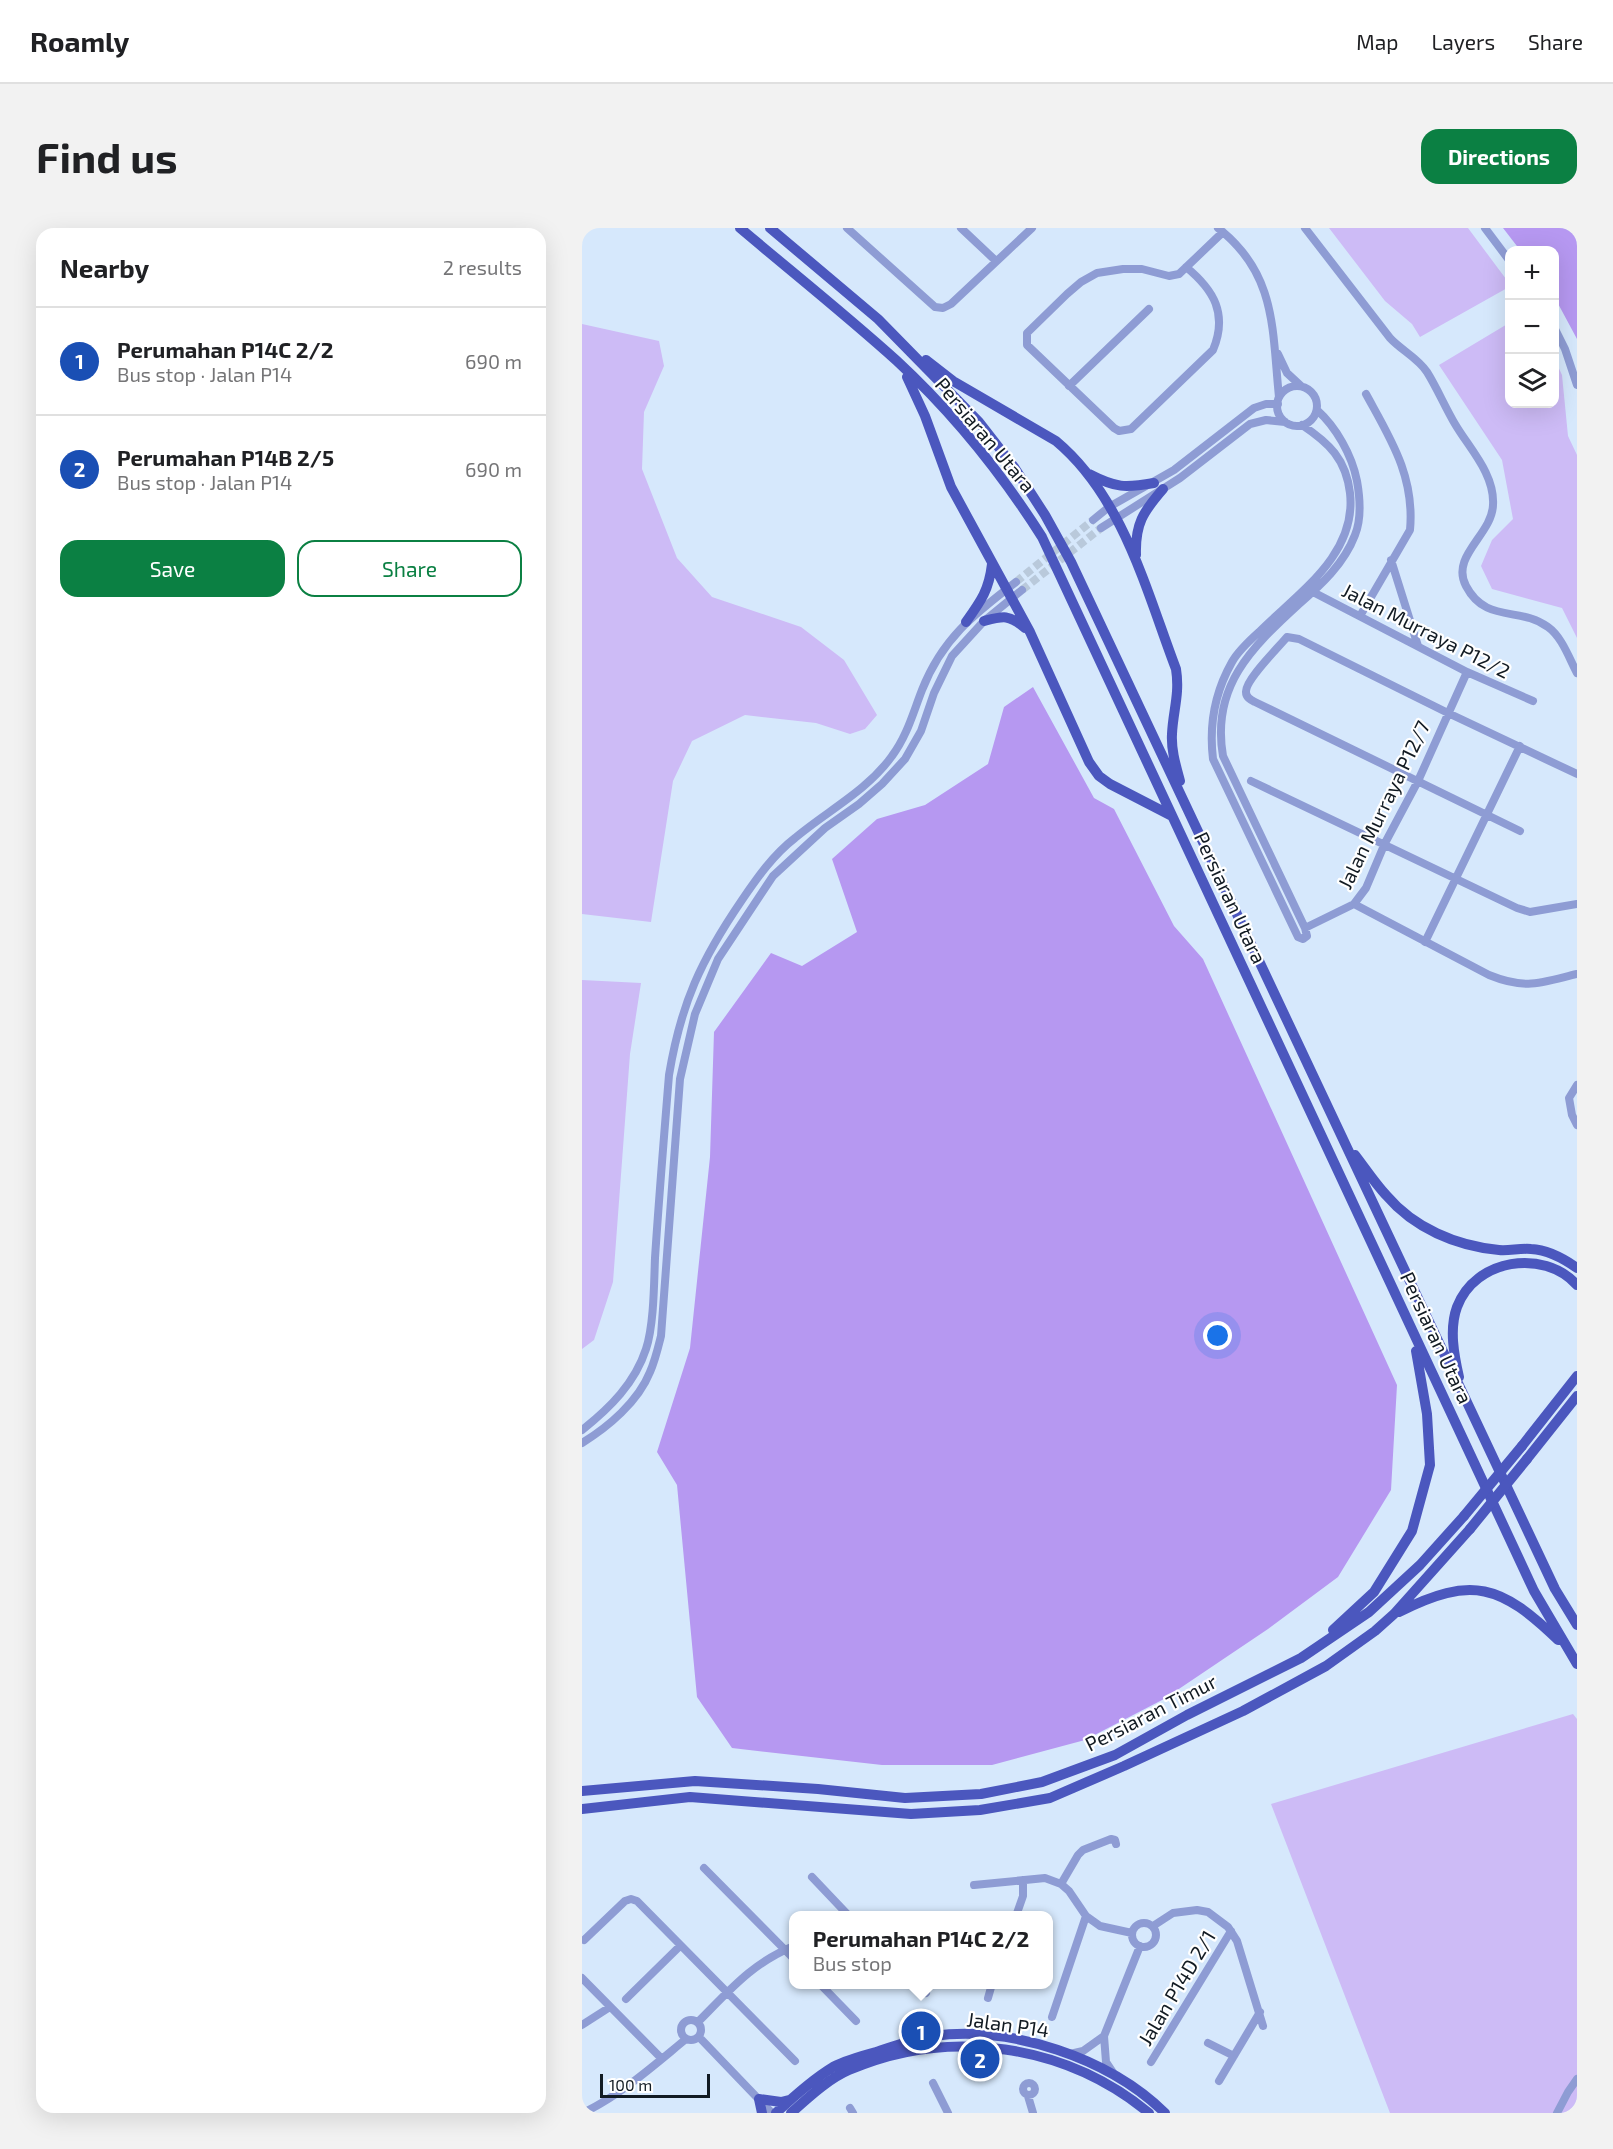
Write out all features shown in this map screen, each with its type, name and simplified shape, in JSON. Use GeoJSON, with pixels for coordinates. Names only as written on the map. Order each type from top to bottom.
{"type":"FeatureCollection","features":[{"type":"Feature","properties":{"kind":"main road","name":"Persiaran Utara"},"geometry":{"type":"LineString","coordinates":[[740,228],[899,363],[1004,480],[1042,537],[1534,1591],[1577,1664]]}},
{"type":"Feature","properties":{"kind":"main road","name":"Persiaran Utara"},"geometry":{"type":"LineString","coordinates":[[770,228],[878,319],[979,422],[1014,467],[1045,514],[1071,562],[1464,1397],[1556,1589],[1577,1625]]}},
{"type":"Feature","properties":{"kind":"main road"},"geometry":{"type":"LineString","coordinates":[[878,319],[952,381],[1056,441],[1086,472],[1116,517],[1136,560],[1176,669],[1178,699],[1172,734],[1173,753],[1185,803]]}},
{"type":"Feature","properties":{"kind":"main road"},"geometry":{"type":"LineString","coordinates":[[899,363],[920,404],[951,487],[992,564],[1011,590],[1089,762],[1099,776],[1110,784],[1172,816]]}},
{"type":"Feature","properties":{"kind":"main road"},"geometry":{"type":"LineString","coordinates":[[1086,472],[1108,483],[1129,487],[1159,486]]}},
{"type":"Feature","properties":{"kind":"main road"},"geometry":{"type":"LineString","coordinates":[[1136,560],[1135,539],[1139,523],[1159,486]]}},
{"type":"Feature","properties":{"kind":"main road"},"geometry":{"type":"LineString","coordinates":[[966,622],[985,596],[992,564]]}},
{"type":"Feature","properties":{"kind":"main road"},"geometry":{"type":"LineString","coordinates":[[984,621],[1009,617],[1016,619],[1030,632]]}},
{"type":"Feature","properties":{"kind":"main road"},"geometry":{"type":"LineString","coordinates":[[1342,1138],[1387,1196],[1420,1225],[1441,1236],[1476,1246],[1506,1251],[1532,1249],[1549,1253],[1577,1268]]}},
{"type":"Feature","properties":{"kind":"main road"},"geometry":{"type":"LineString","coordinates":[[1464,1397],[1453,1343],[1454,1325],[1456,1309],[1464,1293],[1475,1282],[1499,1266],[1527,1262],[1541,1264],[1555,1270],[1570,1277],[1577,1285]]}},
{"type":"Feature","properties":{"kind":"main road"},"geometry":{"type":"LineString","coordinates":[[1301,1658],[1374,1592],[1412,1531],[1430,1465],[1427,1414],[1412,1332]]}},
{"type":"Feature","properties":{"kind":"main road","name":"Persiaran Timur"},"geometry":{"type":"LineString","coordinates":[[582,1791],[695,1781],[818,1789],[905,1798],[981,1794],[1042,1782],[1115,1755],[1301,1658],[1369,1612],[1420,1565],[1464,1516],[1577,1376]]}},
{"type":"Feature","properties":{"kind":"main road","name":"Persiaran Timur"},"geometry":{"type":"LineString","coordinates":[[582,1809],[690,1797],[911,1814],[980,1810],[1050,1798],[1124,1766],[1287,1688],[1334,1660],[1375,1631],[1394,1614],[1470,1529],[1577,1396]]}},
{"type":"Feature","properties":{"kind":"main road"},"geometry":{"type":"LineString","coordinates":[[1394,1614],[1442,1594],[1475,1590],[1513,1602],[1531,1615],[1567,1649]]}},
{"type":"Feature","properties":{"kind":"main road","name":"Jalan P14"},"geometry":{"type":"LineString","coordinates":[[774,2113],[822,2074],[845,2061],[933,2036],[980,2036],[1006,2038],[1070,2054],[1107,2071],[1142,2093],[1165,2113]]}},
{"type":"Feature","properties":{"kind":"main road","name":"Jalan P14"},"geometry":{"type":"LineString","coordinates":[[791,2113],[837,2076],[849,2070],[896,2054],[936,2046],[963,2045],[1005,2048],[1064,2064],[1100,2080],[1135,2101],[1149,2113]]}},
{"type":"Feature","properties":{"kind":"main road"},"geometry":{"type":"LineString","coordinates":[[762,2113],[759,2099],[781,2102],[792,2099]]}},
{"type":"Feature","properties":{"kind":"street"},"geometry":{"type":"LineString","coordinates":[[847,228],[935,307],[943,308],[951,304],[1032,228]]}},
{"type":"Feature","properties":{"kind":"street"},"geometry":{"type":"LineString","coordinates":[[962,228],[996,261]]}},
{"type":"Feature","properties":{"kind":"street"},"geometry":{"type":"LineString","coordinates":[[1305,228],[1390,338],[1426,371],[1460,432],[1481,462],[1494,504],[1490,524],[1472,546],[1463,563],[1462,576],[1466,587],[1480,604],[1490,609],[1536,620],[1548,627],[1557,635],[1577,673]]}},
{"type":"Feature","properties":{"kind":"street"},"geometry":{"type":"LineString","coordinates":[[1485,228],[1505,255]]}},
{"type":"Feature","properties":{"kind":"street"},"geometry":{"type":"LineString","coordinates":[[1186,267],[1203,281],[1215,300],[1220,321],[1213,350],[1137,425],[1126,431],[1113,428],[1027,345],[1027,333],[1081,282],[1097,273],[1123,269],[1142,270],[1169,276],[1179,274],[1221,230],[1232,239],[1253,264],[1265,289],[1275,348],[1279,414],[1285,422]]}},
{"type":"Feature","properties":{"kind":"street"},"geometry":{"type":"LineString","coordinates":[[1069,386],[1149,309]]}},
{"type":"Feature","properties":{"kind":"street"},"geometry":{"type":"LineString","coordinates":[[1559,338],[1577,385]]}},
{"type":"Feature","properties":{"kind":"street"},"geometry":{"type":"LineString","coordinates":[[1101,528],[1159,486],[1204,460],[1250,424],[1266,420],[1285,422],[1293,426],[1312,420],[1317,410],[1316,398],[1312,392],[1300,386],[1287,373],[1275,348]]}},
{"type":"Feature","properties":{"kind":"street"},"geometry":{"type":"LineString","coordinates":[[1094,520],[1109,507],[1159,486],[1174,470],[1254,408],[1278,400],[1290,387],[1300,386]]}},
{"type":"Feature","properties":{"kind":"street"},"geometry":{"type":"LineString","coordinates":[[1360,616],[1410,530],[1411,519],[1408,482],[1400,456],[1366,394]]}},
{"type":"Feature","properties":{"kind":"street"},"geometry":{"type":"LineString","coordinates":[[1309,590],[1328,578],[1347,554],[1356,533],[1360,507],[1355,472],[1348,455],[1329,422],[1317,410]]}},
{"type":"Feature","properties":{"kind":"street"},"geometry":{"type":"LineString","coordinates":[[1302,425],[1328,443],[1338,455],[1346,476],[1351,504],[1347,529],[1337,551],[1309,590]]}},
{"type":"Feature","properties":{"kind":"street"},"geometry":{"type":"LineString","coordinates":[[1391,560],[1418,646]]}},
{"type":"Feature","properties":{"kind":"street"},"geometry":{"type":"LineString","coordinates":[[582,1430],[620,1396],[636,1371],[647,1347],[653,1303],[669,1075],[674,1041],[683,1011],[707,955],[765,868],[792,840],[873,779],[893,756],[909,729],[922,690],[943,647],[966,622],[1011,590],[1022,590]]}},
{"type":"Feature","properties":{"kind":"street"},"geometry":{"type":"LineString","coordinates":[[582,1443],[611,1422],[634,1398],[650,1373],[661,1336],[680,1080],[695,1014],[718,959],[774,876],[825,828],[874,791],[905,759],[921,731],[934,693],[952,656],[1011,590]]}},
{"type":"Feature","properties":{"kind":"street","name":"Jalan Murraya P12/2"},"geometry":{"type":"LineString","coordinates":[[1309,590],[1467,672],[1533,701]]}},
{"type":"Feature","properties":{"kind":"street","name":"Jalan Murraya P12/7"},"geometry":{"type":"LineString","coordinates":[[1309,590],[1239,666],[1228,688],[1221,730],[1223,756],[1305,928],[1354,903],[1366,888],[1385,843],[1418,781],[1467,672]]}},
{"type":"Feature","properties":{"kind":"street"},"geometry":{"type":"LineString","coordinates":[[1520,831],[1255,702],[1248,698],[1247,687],[1264,661],[1287,638],[1299,639],[1576,773]]}},
{"type":"Feature","properties":{"kind":"street"},"geometry":{"type":"LineString","coordinates":[[1425,942],[1520,746]]}},
{"type":"Feature","properties":{"kind":"street"},"geometry":{"type":"LineString","coordinates":[[1251,781],[1385,843],[1455,879],[1530,912],[1577,904]]}},
{"type":"Feature","properties":{"kind":"street"},"geometry":{"type":"LineString","coordinates":[[1354,903],[1489,975],[1510,983],[1532,984],[1577,974]]}},
{"type":"Feature","properties":{"kind":"street"},"geometry":{"type":"LineString","coordinates":[[1577,1085],[1569,1098],[1572,1115],[1577,1125]]}},
{"type":"Feature","properties":{"kind":"street"},"geometry":{"type":"LineString","coordinates":[[1061,1884],[1083,1850],[1111,1839],[1115,1840],[1116,1844]]}},
{"type":"Feature","properties":{"kind":"street"},"geometry":{"type":"LineString","coordinates":[[704,1868],[789,1954]]}},
{"type":"Feature","properties":{"kind":"street"},"geometry":{"type":"LineString","coordinates":[[812,1877],[845,1911]]}},
{"type":"Feature","properties":{"kind":"street"},"geometry":{"type":"LineString","coordinates":[[974,1885],[1045,1878],[1061,1884],[1069,1891],[1086,1916],[1100,1926],[1132,1933]]}},
{"type":"Feature","properties":{"kind":"street"},"geometry":{"type":"LineString","coordinates":[[1018,1911],[1023,1896],[1023,1880]]}},
{"type":"Feature","properties":{"kind":"street"},"geometry":{"type":"LineString","coordinates":[[584,1940],[625,1901],[631,1899],[637,1901],[795,2061]]}},
{"type":"Feature","properties":{"kind":"street"},"geometry":{"type":"LineString","coordinates":[[1153,1926],[1173,1913],[1197,1910],[1208,1912],[1228,1927],[1237,1941],[1263,2026]]}},
{"type":"Feature","properties":{"kind":"street"},"geometry":{"type":"LineString","coordinates":[[1052,2017],[1086,1916]]}},
{"type":"Feature","properties":{"kind":"street"},"geometry":{"type":"LineString","coordinates":[[1141,1922],[1149,1923],[1157,1933],[1155,1941],[1149,1946],[1140,1947],[1134,1942],[1132,1933],[1134,1927],[1141,1922]]}},
{"type":"Feature","properties":{"kind":"street","name":"Jalan P14D 2/1"},"geometry":{"type":"LineString","coordinates":[[1151,2062],[1231,1931]]}},
{"type":"Feature","properties":{"kind":"street"},"geometry":{"type":"LineString","coordinates":[[626,1999],[680,1946]]}},
{"type":"Feature","properties":{"kind":"street"},"geometry":{"type":"LineString","coordinates":[[1118,2079],[1106,2062],[1104,2036],[1140,1947]]}},
{"type":"Feature","properties":{"kind":"street"},"geometry":{"type":"LineString","coordinates":[[698,2022],[748,1972],[789,1948]]}},
{"type":"Feature","properties":{"kind":"street"},"geometry":{"type":"LineString","coordinates":[[582,1978],[662,2059]]}},
{"type":"Feature","properties":{"kind":"street"},"geometry":{"type":"LineString","coordinates":[[825,1989],[856,2021]]}},
{"type":"Feature","properties":{"kind":"street"},"geometry":{"type":"LineString","coordinates":[[922,1989],[926,1993]]}},
{"type":"Feature","properties":{"kind":"street"},"geometry":{"type":"LineString","coordinates":[[988,1998],[991,1989]]}},
{"type":"Feature","properties":{"kind":"street"},"geometry":{"type":"LineString","coordinates":[[582,2025],[610,2007]]}},
{"type":"Feature","properties":{"kind":"street"},"geometry":{"type":"LineString","coordinates":[[1219,2081],[1260,2012]]}},
{"type":"Feature","properties":{"kind":"street"},"geometry":{"type":"LineString","coordinates":[[583,2113],[606,2102],[637,2080],[686,2039],[693,2040],[699,2037],[702,2027],[698,2022],[688,2019],[683,2023],[681,2030],[686,2039]]}},
{"type":"Feature","properties":{"kind":"street"},"geometry":{"type":"LineString","coordinates":[[1070,2054],[1083,2051],[1104,2036]]}},
{"type":"Feature","properties":{"kind":"street"},"geometry":{"type":"LineString","coordinates":[[699,2037],[774,2113]]}},
{"type":"Feature","properties":{"kind":"street"},"geometry":{"type":"LineString","coordinates":[[1208,2043],[1234,2056]]}},
{"type":"Feature","properties":{"kind":"street"},"geometry":{"type":"LineString","coordinates":[[1557,2113],[1577,2079]]}},
{"type":"Feature","properties":{"kind":"street"},"geometry":{"type":"LineString","coordinates":[[933,2083],[948,2113]]}},
{"type":"Feature","properties":{"kind":"street"},"geometry":{"type":"LineString","coordinates":[[1028,2096],[1034,2113]]}},
{"type":"Feature","properties":{"kind":"shaded area"},"geometry":{"type":"Polygon","coordinates":[[[1329,228],[1468,228],[1505,278],[1505,289],[1420,337],[1412,324],[1385,301],[1329,228]]]}},
{"type":"Feature","properties":{"kind":"shaded area"},"geometry":{"type":"Polygon","coordinates":[[[1503,228],[1577,228],[1577,339],[1559,305],[1559,246],[1517,246],[1503,228]]]}},
{"type":"Feature","properties":{"kind":"shaded area"},"geometry":{"type":"Polygon","coordinates":[[[582,324],[659,341],[664,366],[644,412],[642,469],[677,558],[712,597],[801,627],[844,660],[877,715],[865,729],[850,734],[816,723],[745,715],[692,741],[673,781],[651,922],[582,914],[582,324]]]}},
{"type":"Feature","properties":{"kind":"shaded area"},"geometry":{"type":"Polygon","coordinates":[[[1505,325],[1505,408],[1559,408],[1559,369],[1562,375],[1568,436],[1577,455],[1577,638],[1562,608],[1492,589],[1481,566],[1492,540],[1513,519],[1502,460],[1439,365],[1505,325]]]}},
{"type":"Feature","properties":{"kind":"shaded area"},"geometry":{"type":"Polygon","coordinates":[[[1033,687],[1094,798],[1114,809],[1174,926],[1203,959],[1397,1385],[1391,1490],[1338,1577],[1268,1629],[1164,1699],[1085,1740],[992,1765],[882,1765],[732,1748],[697,1697],[677,1485],[657,1452],[690,1348],[710,1157],[714,1032],[771,953],[802,966],[857,932],[832,859],[877,819],[925,805],[988,764],[1004,707],[1033,687]]]}},
{"type":"Feature","properties":{"kind":"shaded area"},"geometry":{"type":"Polygon","coordinates":[[[582,980],[641,983],[630,1054],[613,1282],[594,1340],[582,1349],[582,980]]]}},
{"type":"Feature","properties":{"kind":"shaded area"},"geometry":{"type":"Polygon","coordinates":[[[1573,1714],[1577,1719],[1577,2113],[1390,2113],[1271,1804],[1573,1714]]]}},
{"type":"Feature","properties":{"kind":"tunnel"},"geometry":{"type":"LineString","coordinates":[[1016,582],[1093,520]]}},
{"type":"Feature","properties":{"kind":"tunnel"},"geometry":{"type":"LineString","coordinates":[[1022,590],[1101,528]]}},
{"type":"Feature","properties":{"kind":"place","name":"Perumahan P14C 2/2"},"geometry":{"type":"Point","coordinates":[921,2031]}},
{"type":"Feature","properties":{"kind":"place","name":"Perumahan P14B 2/5"},"geometry":{"type":"Point","coordinates":[980,2059]}}]}
